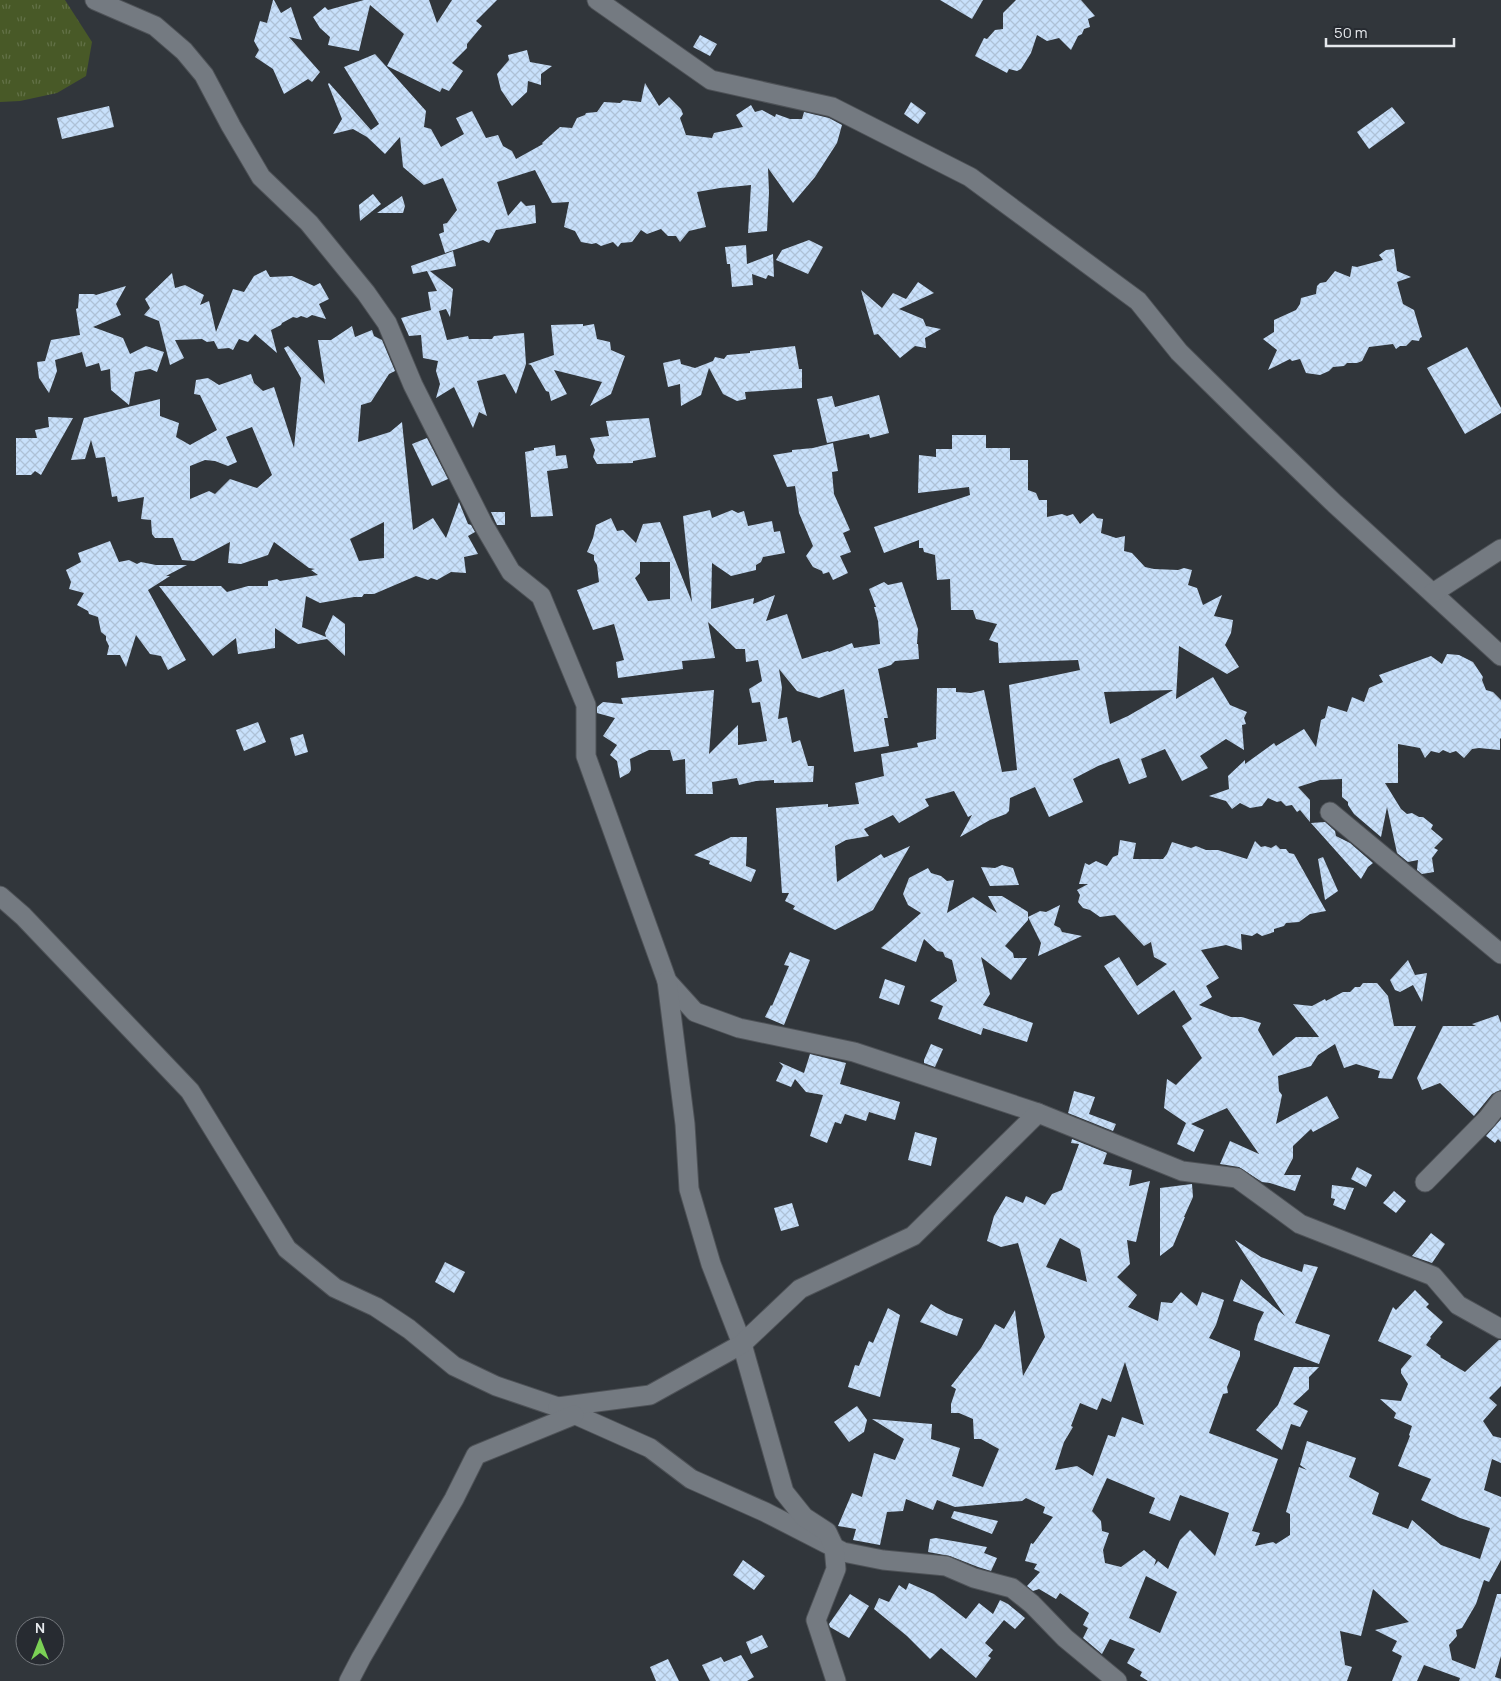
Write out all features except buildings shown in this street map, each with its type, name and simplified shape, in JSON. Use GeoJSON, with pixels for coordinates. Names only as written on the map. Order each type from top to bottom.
{"type":"FeatureCollection","features":[{"type":"Feature","properties":{"kind":"street"},"geometry":{"type":"LineString","coordinates":[[95,0],[155,26],[184,51],[204,75],[261,177],[309,223],[366,293],[387,323],[413,385],[483,524],[511,572],[541,596],[586,705],[586,756],[667,982],[685,1124],[689,1189],[711,1264],[742,1344],[784,1492],[804,1517],[827,1532],[834,1547],[836,1569],[816,1620],[836,1681]]}},
{"type":"Feature","properties":{"kind":"street"},"geometry":{"type":"LineString","coordinates":[[597,0],[711,80],[832,107],[970,177],[1138,301],[1179,352],[1248,420],[1335,504],[1501,656]]}},
{"type":"Feature","properties":{"kind":"street"},"geometry":{"type":"LineString","coordinates":[[1433,593],[1501,549]]}},
{"type":"Feature","properties":{"kind":"street"},"geometry":{"type":"LineString","coordinates":[[1330,812],[1501,954]]}},
{"type":"Feature","properties":{"kind":"street"},"geometry":{"type":"LineString","coordinates":[[0,896],[23,916],[190,1091],[287,1249],[335,1288],[376,1307],[401,1324],[454,1366],[496,1386],[566,1411],[650,1448],[691,1479],[765,1512],[843,1552],[883,1560],[946,1566],[974,1578],[1012,1588],[1032,1604],[1065,1638],[1117,1681]]}},
{"type":"Feature","properties":{"kind":"street"},"geometry":{"type":"LineString","coordinates":[[667,982],[695,1012],[739,1028],[854,1052],[1038,1113],[1182,1172],[1237,1178],[1300,1224],[1433,1276],[1458,1305],[1501,1329]]}},
{"type":"Feature","properties":{"kind":"street"},"geometry":{"type":"LineString","coordinates":[[1425,1182],[1487,1119],[1500,1102]]}},
{"type":"Feature","properties":{"kind":"street"},"geometry":{"type":"LineString","coordinates":[[349,1681],[454,1499],[476,1455],[566,1411],[650,1395],[742,1344],[800,1289],[913,1236],[1038,1113]]}},
{"type":"Feature","properties":{"kind":"green space"},"geometry":{"type":"Polygon","coordinates":[[[0,0],[65,0],[92,42],[86,76],[57,93],[20,101],[0,102],[0,0]]]}}]}
